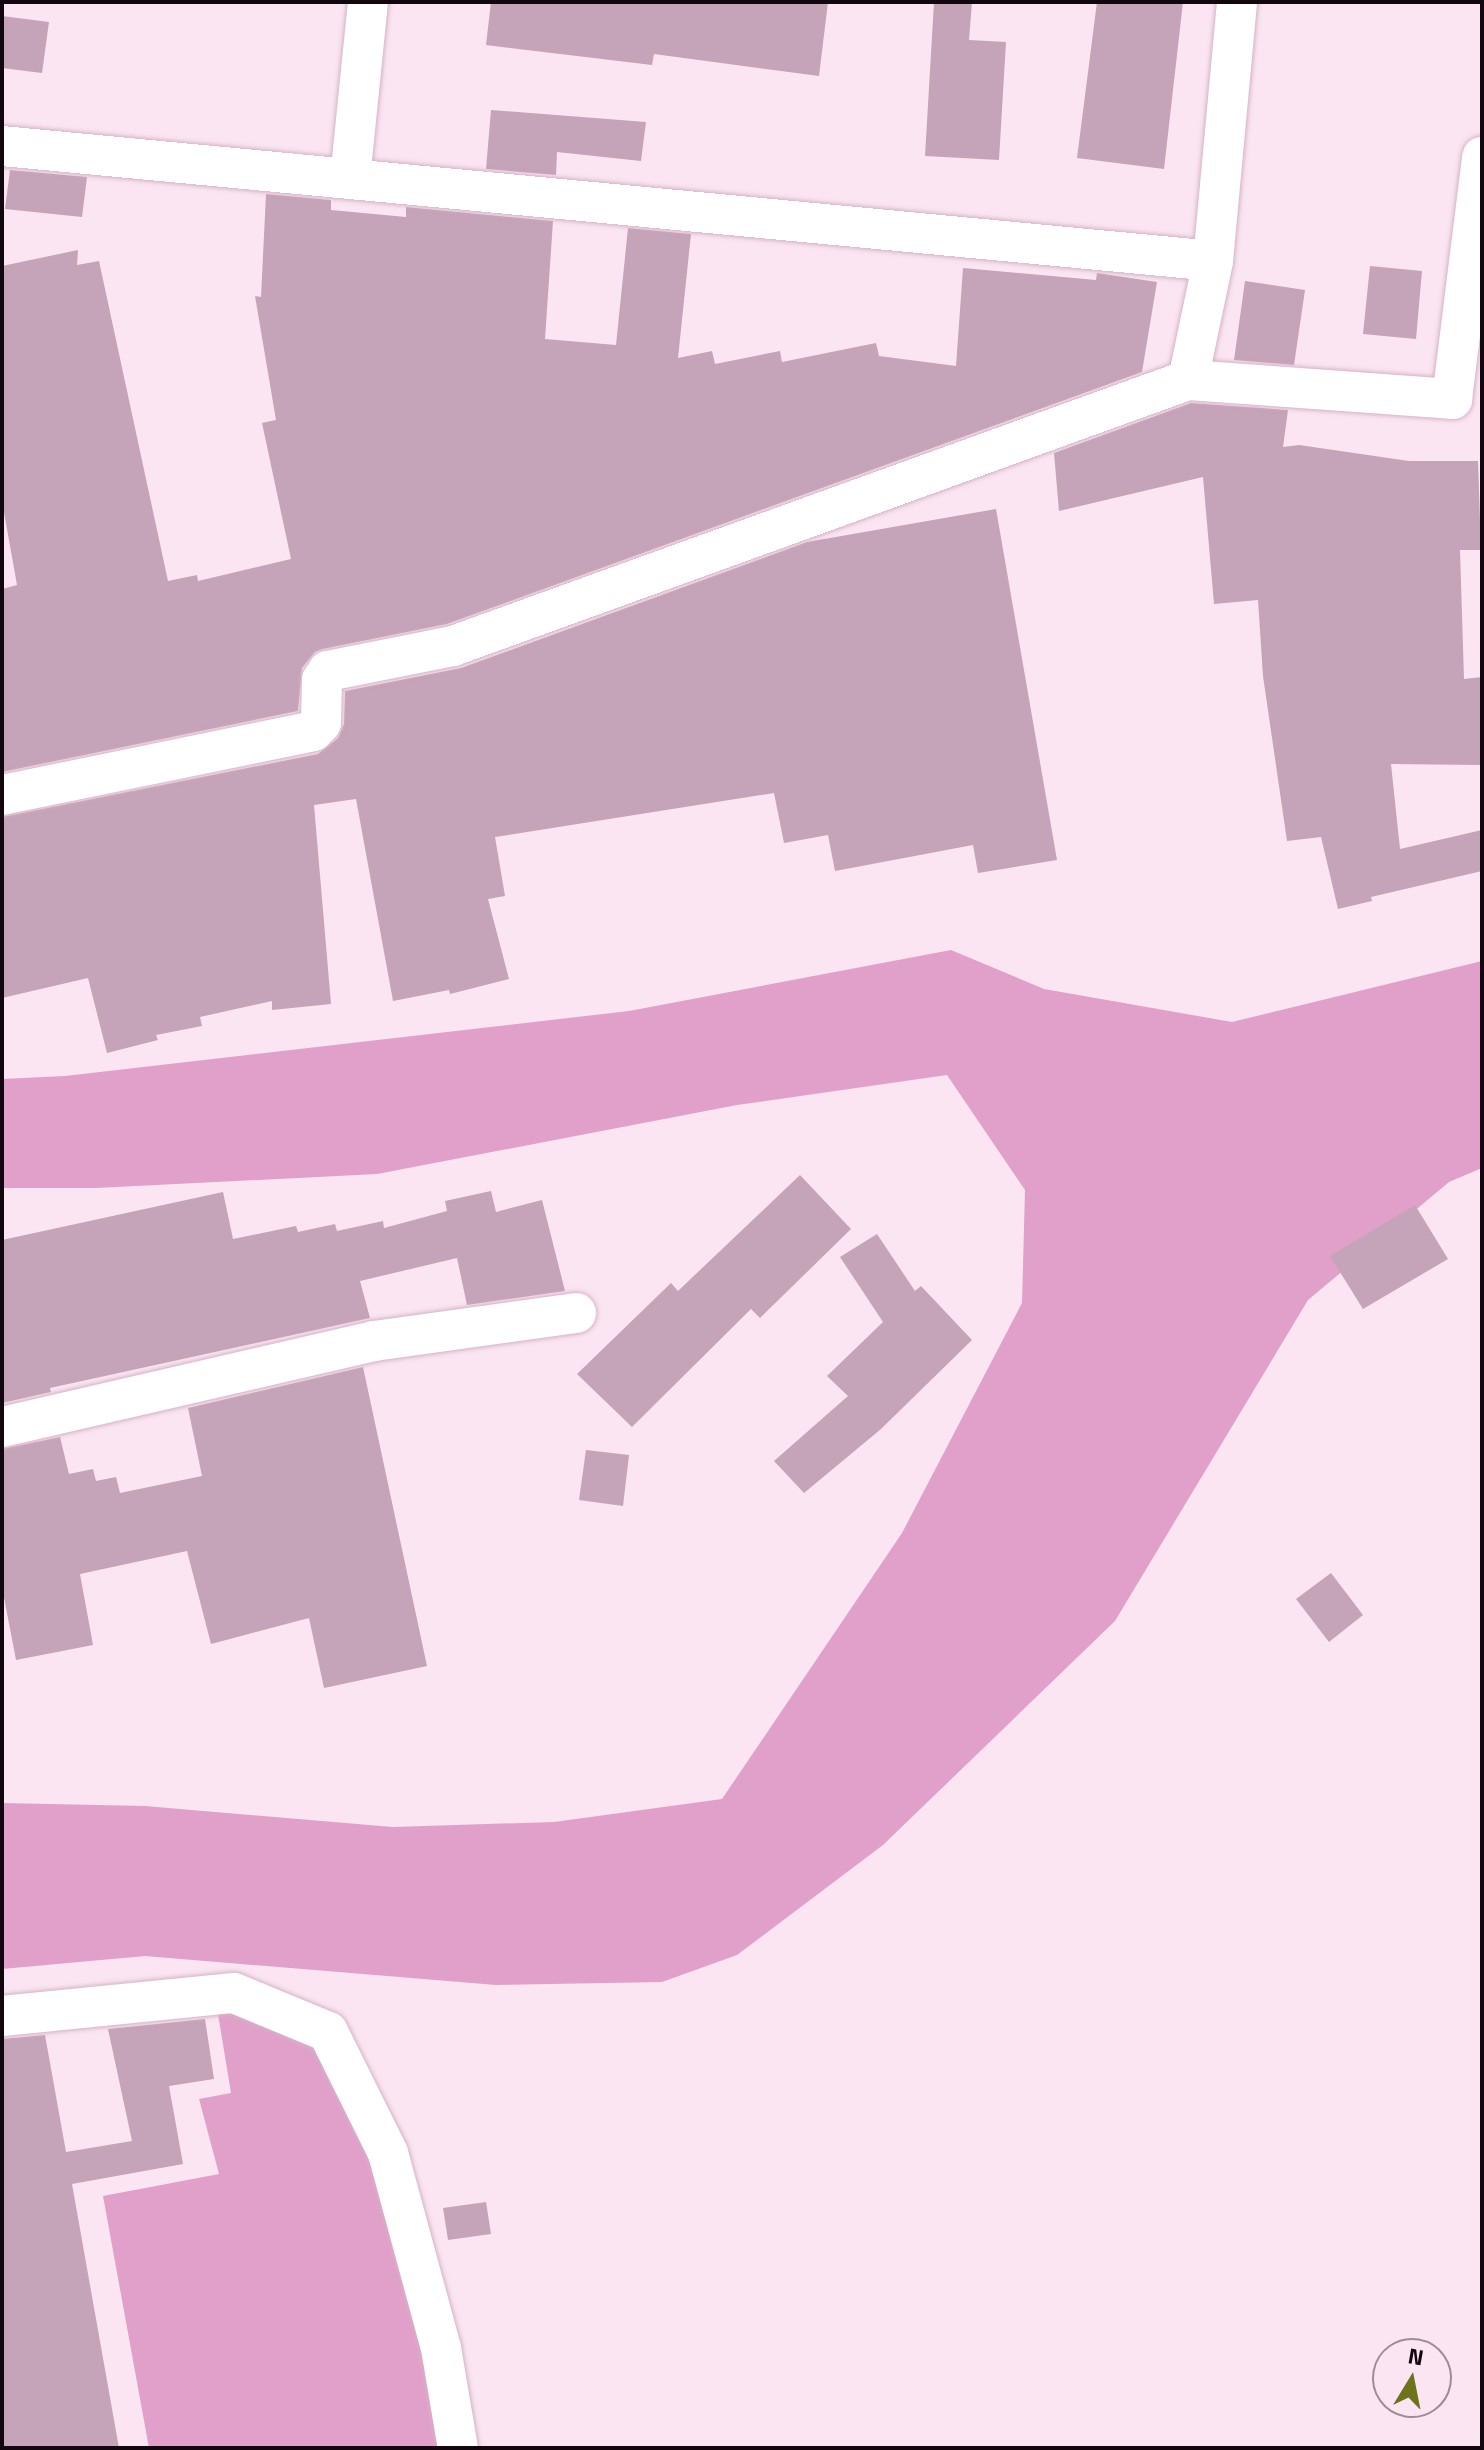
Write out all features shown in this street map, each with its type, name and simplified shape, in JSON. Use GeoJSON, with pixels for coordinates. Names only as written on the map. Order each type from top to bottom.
{"type":"FeatureCollection","features":[{"type":"Feature","properties":{"kind":"street"},"geometry":{"type":"LineString","coordinates":[[350,179],[368,2]]}},
{"type":"Feature","properties":{"kind":"street"},"geometry":{"type":"LineString","coordinates":[[1188,380],[1213,261],[1237,2]]}},
{"type":"Feature","properties":{"kind":"street"},"geometry":{"type":"LineString","coordinates":[[2,146],[1213,261]]}},
{"type":"Feature","properties":{"kind":"street"},"geometry":{"type":"LineString","coordinates":[[2,795],[313,731],[321,723],[322,680],[328,671],[453,646],[1188,380],[1452,399],[1482,157]]}},
{"type":"Feature","properties":{"kind":"street"},"geometry":{"type":"LineString","coordinates":[[2,1427],[374,1341],[576,1313]]}},
{"type":"Feature","properties":{"kind":"street"},"geometry":{"type":"LineString","coordinates":[[2,2016],[234,1993],[328,2032],[388,2153],[441,2348],[458,2448]]}},
{"type":"Feature","properties":{"kind":"shaded area"},"geometry":{"type":"Polygon","coordinates":[[[951,950],[1044,989],[1232,1022],[1482,961],[1482,1168],[1449,1182],[1308,1300],[1115,1621],[883,1845],[737,1955],[662,1982],[496,1985],[145,1956],[2,1969],[2,1803],[145,1806],[393,1827],[554,1822],[722,1799],[902,1533],[1022,1303],[1025,1190],[947,1075],[737,1105],[377,1174],[96,1188],[2,1188],[2,1079],[65,1076],[629,1011],[951,950]]]}},
{"type":"Feature","properties":{"kind":"shaded area"},"geometry":{"type":"Polygon","coordinates":[[[217,2008],[311,2039],[371,2162],[420,2323],[441,2448],[149,2448],[103,2196],[219,2174],[199,2099],[231,2093],[217,2008]]]}},
{"type":"Feature","properties":{"kind":"building"},"geometry":{"type":"Polygon","coordinates":[[[491,2],[828,2],[819,76],[654,54],[652,65],[486,45],[491,2]]]}},
{"type":"Feature","properties":{"kind":"building"},"geometry":{"type":"Polygon","coordinates":[[[934,2],[972,2],[969,40],[1006,42],[999,160],[925,156],[934,2]]]}},
{"type":"Feature","properties":{"kind":"building"},"geometry":{"type":"Polygon","coordinates":[[[1097,2],[1183,2],[1164,169],[1077,158],[1097,2]]]}},
{"type":"Feature","properties":{"kind":"building"},"geometry":{"type":"Polygon","coordinates":[[[2,16],[49,22],[42,73],[2,68],[2,16]]]}},
{"type":"Feature","properties":{"kind":"building"},"geometry":{"type":"Polygon","coordinates":[[[491,110],[646,122],[641,161],[557,152],[556,175],[486,169],[491,110]]]}},
{"type":"Feature","properties":{"kind":"building"},"geometry":{"type":"Polygon","coordinates":[[[10,170],[87,177],[82,217],[5,209],[10,170]]]}},
{"type":"Feature","properties":{"kind":"building"},"geometry":{"type":"Polygon","coordinates":[[[266,194],[331,200],[331,210],[406,217],[406,207],[553,221],[545,339],[616,345],[628,228],[691,234],[678,358],[712,351],[715,364],[780,351],[782,362],[876,343],[879,356],[956,366],[963,268],[1096,280],[1097,273],[1157,282],[1142,372],[447,624],[315,652],[302,668],[298,711],[2,772],[2,589],[17,585],[2,501],[2,266],[78,250],[77,265],[99,261],[168,581],[197,575],[198,581],[291,559],[262,423],[276,420],[255,296],[261,297],[266,194]]]}},
{"type":"Feature","properties":{"kind":"building"},"geometry":{"type":"Polygon","coordinates":[[[1370,266],[1422,271],[1416,339],[1363,334],[1370,266]]]}},
{"type":"Feature","properties":{"kind":"building"},"geometry":{"type":"Polygon","coordinates":[[[1245,281],[1305,290],[1294,365],[1234,360],[1245,281]]]}},
{"type":"Feature","properties":{"kind":"building"},"geometry":{"type":"Polygon","coordinates":[[[1191,403],[1288,410],[1283,447],[1299,445],[1409,461],[1478,461],[1481,550],[1460,550],[1464,679],[1482,677],[1482,765],[1391,764],[1400,849],[1482,830],[1482,871],[1371,897],[1372,901],[1338,909],[1321,837],[1287,841],[1263,676],[1258,600],[1214,604],[1203,477],[1059,511],[1054,453],[1191,403]]]}},
{"type":"Feature","properties":{"kind":"building"},"geometry":{"type":"Polygon","coordinates":[[[996,509],[1057,860],[978,873],[973,845],[835,871],[828,835],[784,843],[774,793],[495,837],[505,896],[488,899],[509,979],[450,994],[449,990],[393,1001],[356,799],[314,805],[331,1004],[272,1010],[272,1001],[200,1017],[202,1026],[156,1035],[158,1040],[107,1053],[88,978],[2,998],[2,817],[318,754],[338,738],[344,724],[345,691],[461,668],[807,542],[996,509]]]}},
{"type":"Feature","properties":{"kind":"building"},"geometry":{"type":"Polygon","coordinates":[[[800,1175],[851,1229],[760,1318],[751,1309],[632,1427],[577,1374],[671,1283],[678,1291],[800,1175]]]}},
{"type":"Feature","properties":{"kind":"building"},"geometry":{"type":"Polygon","coordinates":[[[491,1191],[496,1212],[542,1200],[565,1291],[467,1305],[457,1258],[360,1281],[370,1318],[50,1388],[51,1392],[2,1403],[2,1240],[223,1192],[233,1239],[296,1226],[298,1232],[335,1224],[337,1231],[383,1221],[384,1228],[447,1211],[445,1201],[491,1191]]]}},
{"type":"Feature","properties":{"kind":"building"},"geometry":{"type":"Polygon","coordinates":[[[1415,1205],[1448,1259],[1363,1309],[1330,1256],[1415,1205]]]}},
{"type":"Feature","properties":{"kind":"building"},"geometry":{"type":"Polygon","coordinates":[[[877,1234],[915,1291],[921,1286],[972,1340],[881,1429],[804,1493],[774,1461],[848,1396],[827,1376],[883,1322],[840,1257],[877,1234]]]}},
{"type":"Feature","properties":{"kind":"building"},"geometry":{"type":"Polygon","coordinates":[[[363,1367],[427,1666],[324,1688],[309,1618],[211,1644],[187,1551],[80,1574],[93,1645],[16,1660],[2,1587],[2,1449],[60,1437],[69,1474],[93,1469],[96,1481],[116,1477],[120,1493],[202,1476],[188,1408],[363,1367]]]}},
{"type":"Feature","properties":{"kind":"building"},"geometry":{"type":"Polygon","coordinates":[[[586,1450],[629,1455],[623,1506],[579,1500],[586,1450]]]}},
{"type":"Feature","properties":{"kind":"building"},"geometry":{"type":"Polygon","coordinates":[[[1331,1573],[1363,1615],[1329,1642],[1296,1599],[1331,1573]]]}},
{"type":"Feature","properties":{"kind":"building"},"geometry":{"type":"Polygon","coordinates":[[[205,2019],[214,2079],[169,2086],[183,2164],[72,2184],[119,2448],[2,2448],[2,2039],[45,2035],[66,2152],[132,2141],[108,2029],[205,2019]]]}},
{"type":"Feature","properties":{"kind":"building"},"geometry":{"type":"Polygon","coordinates":[[[486,2202],[491,2234],[448,2240],[443,2208],[486,2202]]]}}]}
